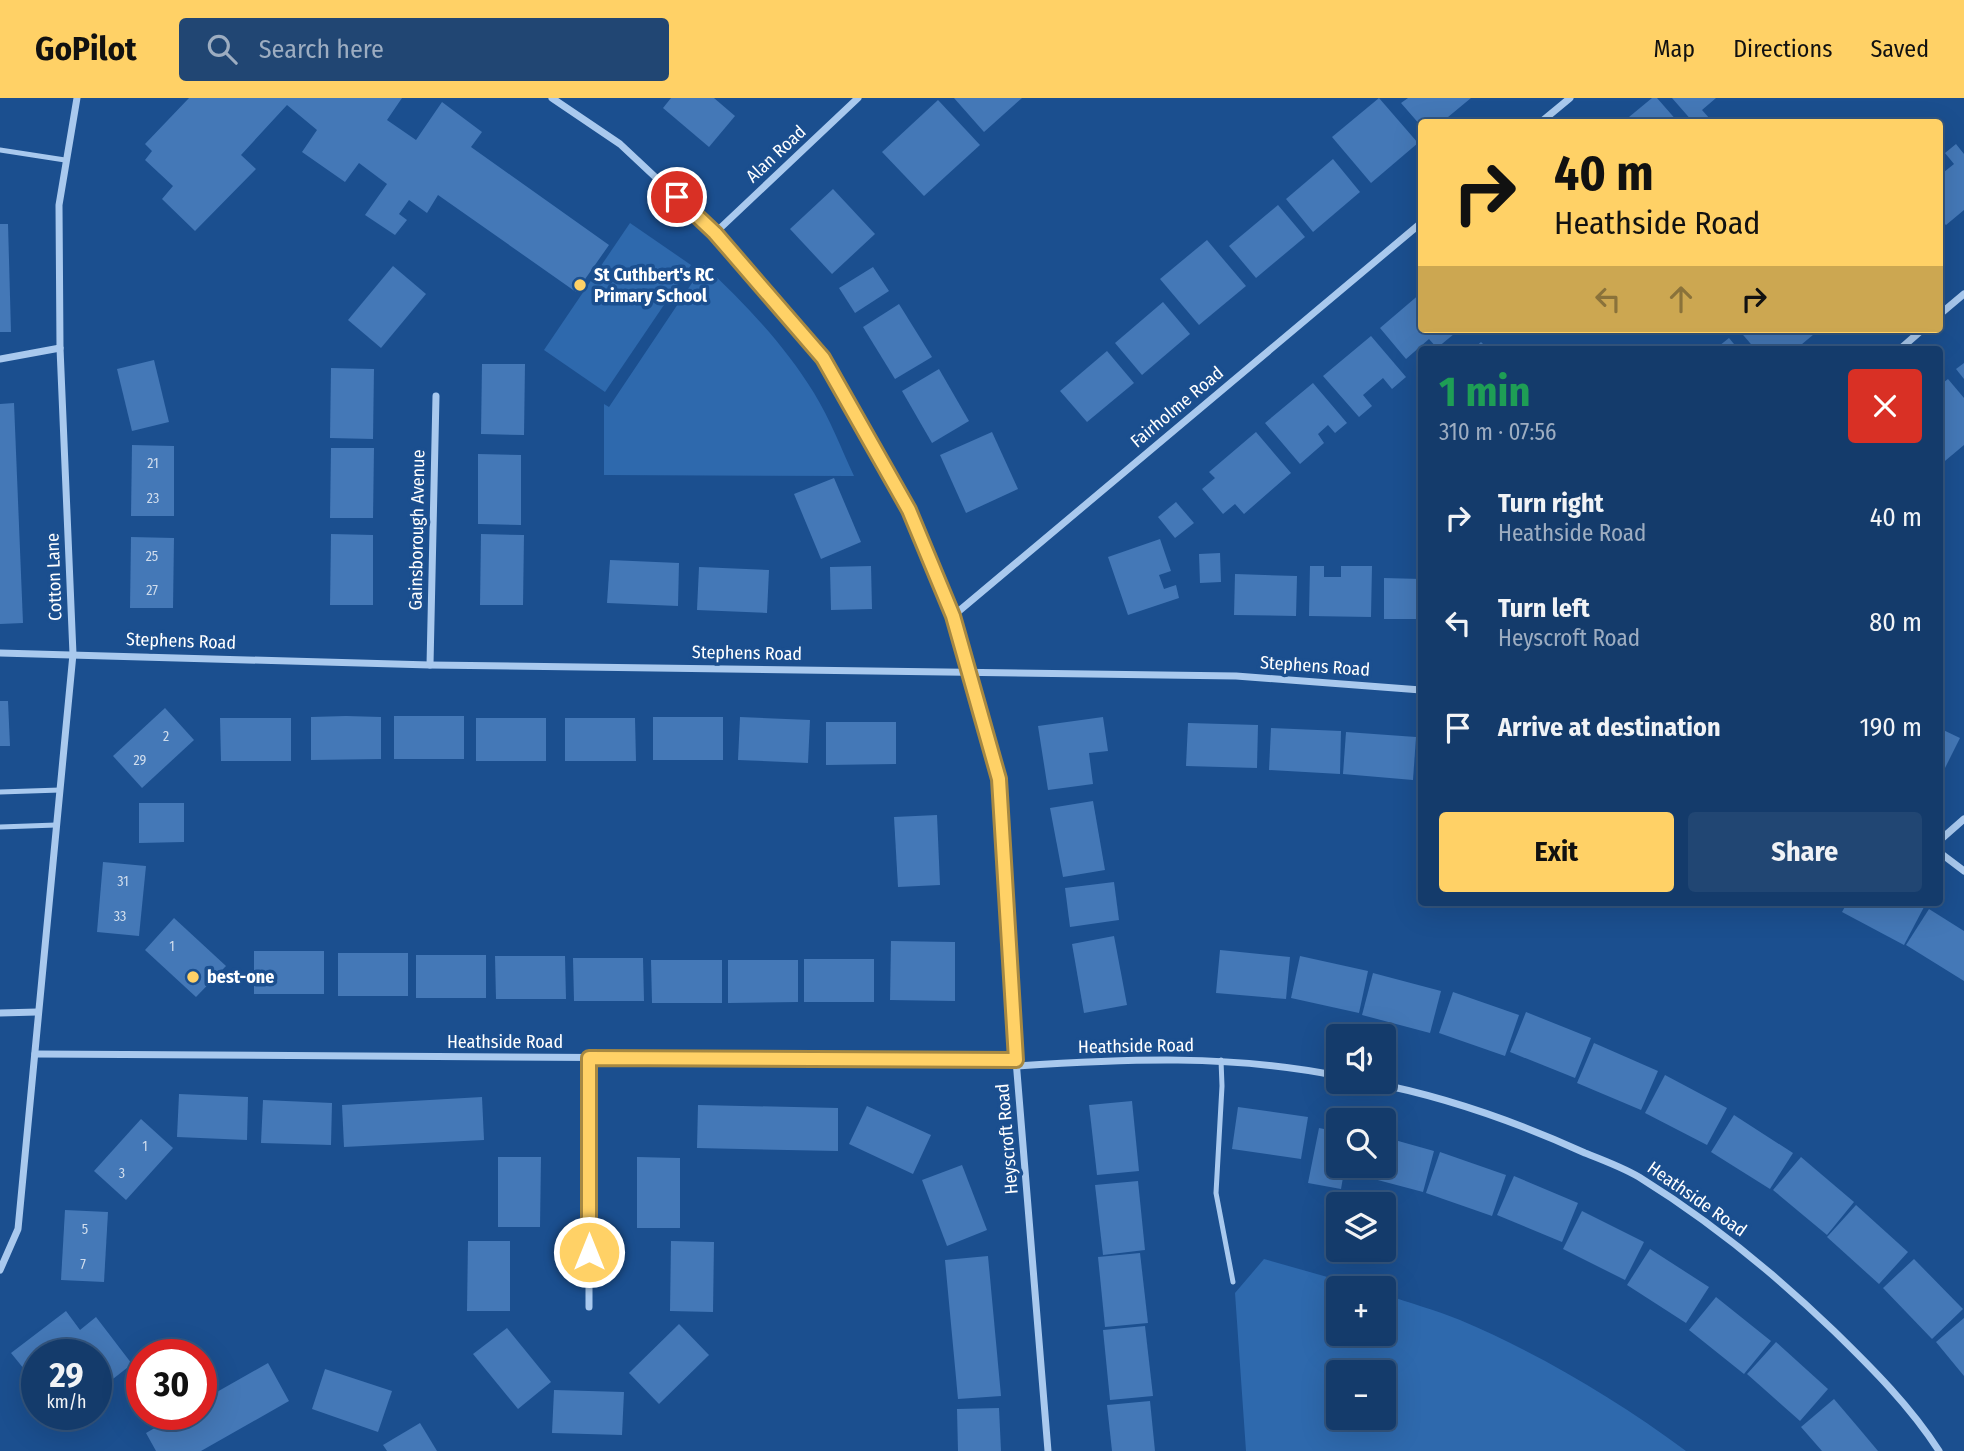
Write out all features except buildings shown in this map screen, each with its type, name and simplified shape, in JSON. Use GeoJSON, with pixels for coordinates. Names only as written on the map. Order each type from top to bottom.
{"type":"FeatureCollection","features":[{"type":"Feature","properties":{"kind":"street","name":"Cotton Lane"},"geometry":{"type":"LineString","coordinates":[[0,1270],[18,1229],[73,654],[60,348],[59,205],[77,98]]}},
{"type":"Feature","properties":{"kind":"street","name":"Heyscroft Road"},"geometry":{"type":"LineString","coordinates":[[552,98],[620,144],[715,233],[823,358],[909,510],[953,616],[999,779],[1017,1063],[1048,1451]]}},
{"type":"Feature","properties":{"kind":"street","name":"Alan Road"},"geometry":{"type":"LineString","coordinates":[[715,233],[858,98]]}},
{"type":"Feature","properties":{"kind":"street"},"geometry":{"type":"LineString","coordinates":[[1545,119],[1570,98]]}},
{"type":"Feature","properties":{"kind":"street","name":"Fairholme Road"},"geometry":{"type":"LineString","coordinates":[[953,616],[1418,226]]}},
{"type":"Feature","properties":{"kind":"street"},"geometry":{"type":"LineString","coordinates":[[1943,312],[1964,294]]}},
{"type":"Feature","properties":{"kind":"street"},"geometry":{"type":"LineString","coordinates":[[1904,346],[1918,333]]}},
{"type":"Feature","properties":{"kind":"street"},"geometry":{"type":"LineString","coordinates":[[0,359],[60,348]]}},
{"type":"Feature","properties":{"kind":"street","name":"Gainsborough Avenue"},"geometry":{"type":"LineString","coordinates":[[430,664],[436,396]]}},
{"type":"Feature","properties":{"kind":"street","name":"Stephens Road"},"geometry":{"type":"LineString","coordinates":[[0,653],[430,664],[1236,676],[1418,690]]}},
{"type":"Feature","properties":{"kind":"street"},"geometry":{"type":"LineString","coordinates":[[1943,837],[1964,819]]}},
{"type":"Feature","properties":{"kind":"street"},"geometry":{"type":"LineString","coordinates":[[1943,855],[1964,871]]}},
{"type":"Feature","properties":{"kind":"street"},"geometry":{"type":"LineString","coordinates":[[0,1013],[37,1012]]}},
{"type":"Feature","properties":{"kind":"street","name":"Heathside Road"},"geometry":{"type":"LineString","coordinates":[[35,1054],[1017,1063],[1130,1059],[1221,1060],[1326,1073]]}},
{"type":"Feature","properties":{"kind":"street"},"geometry":{"type":"LineString","coordinates":[[589,1058],[589,1307]]}},
{"type":"Feature","properties":{"kind":"street","name":"Heathside Road"},"geometry":{"type":"LineString","coordinates":[[1396,1089],[1463,1106],[1539,1132],[1636,1175],[1720,1230],[1791,1289],[1858,1354],[1924,1427],[1939,1451]]}},
{"type":"Feature","properties":{"kind":"lane"},"geometry":{"type":"LineString","coordinates":[[0,150],[65,160]]}},
{"type":"Feature","properties":{"kind":"lane"},"geometry":{"type":"LineString","coordinates":[[0,792],[60,790]]}},
{"type":"Feature","properties":{"kind":"lane"},"geometry":{"type":"LineString","coordinates":[[0,827],[56,825]]}},
{"type":"Feature","properties":{"kind":"lane"},"geometry":{"type":"LineString","coordinates":[[1221,1060],[1216,1193],[1233,1282]]}},
{"type":"Feature","properties":{"kind":"shaded area"},"geometry":{"type":"Polygon","coordinates":[[[630,223],[691,265],[605,392],[544,350],[630,223]]]}},
{"type":"Feature","properties":{"kind":"shaded area"},"geometry":{"type":"Polygon","coordinates":[[[704,265],[763,325],[790,358],[825,413],[854,476],[604,475],[604,404],[609,407],[704,265]]]}},
{"type":"Feature","properties":{"kind":"shaded area"},"geometry":{"type":"Polygon","coordinates":[[[1264,1259],[1326,1277],[1326,1346],[1396,1346],[1396,1298],[1460,1320],[1519,1348],[1577,1379],[1686,1451],[1246,1451],[1235,1293],[1264,1259]]]}},
{"type":"Feature","properties":{"kind":"place","name":"St Cuthbert's RC Primary School"},"geometry":{"type":"Point","coordinates":[580,285]}},
{"type":"Feature","properties":{"kind":"place","name":"best-one"},"geometry":{"type":"Point","coordinates":[193,977]}},
{"type":"Feature","properties":{"kind":"route"},"geometry":{"type":"LineString","coordinates":[[589,1252],[589,1058],[1016,1060],[999,779],[953,616],[909,510],[823,358],[715,233],[677,197]]}}]}
